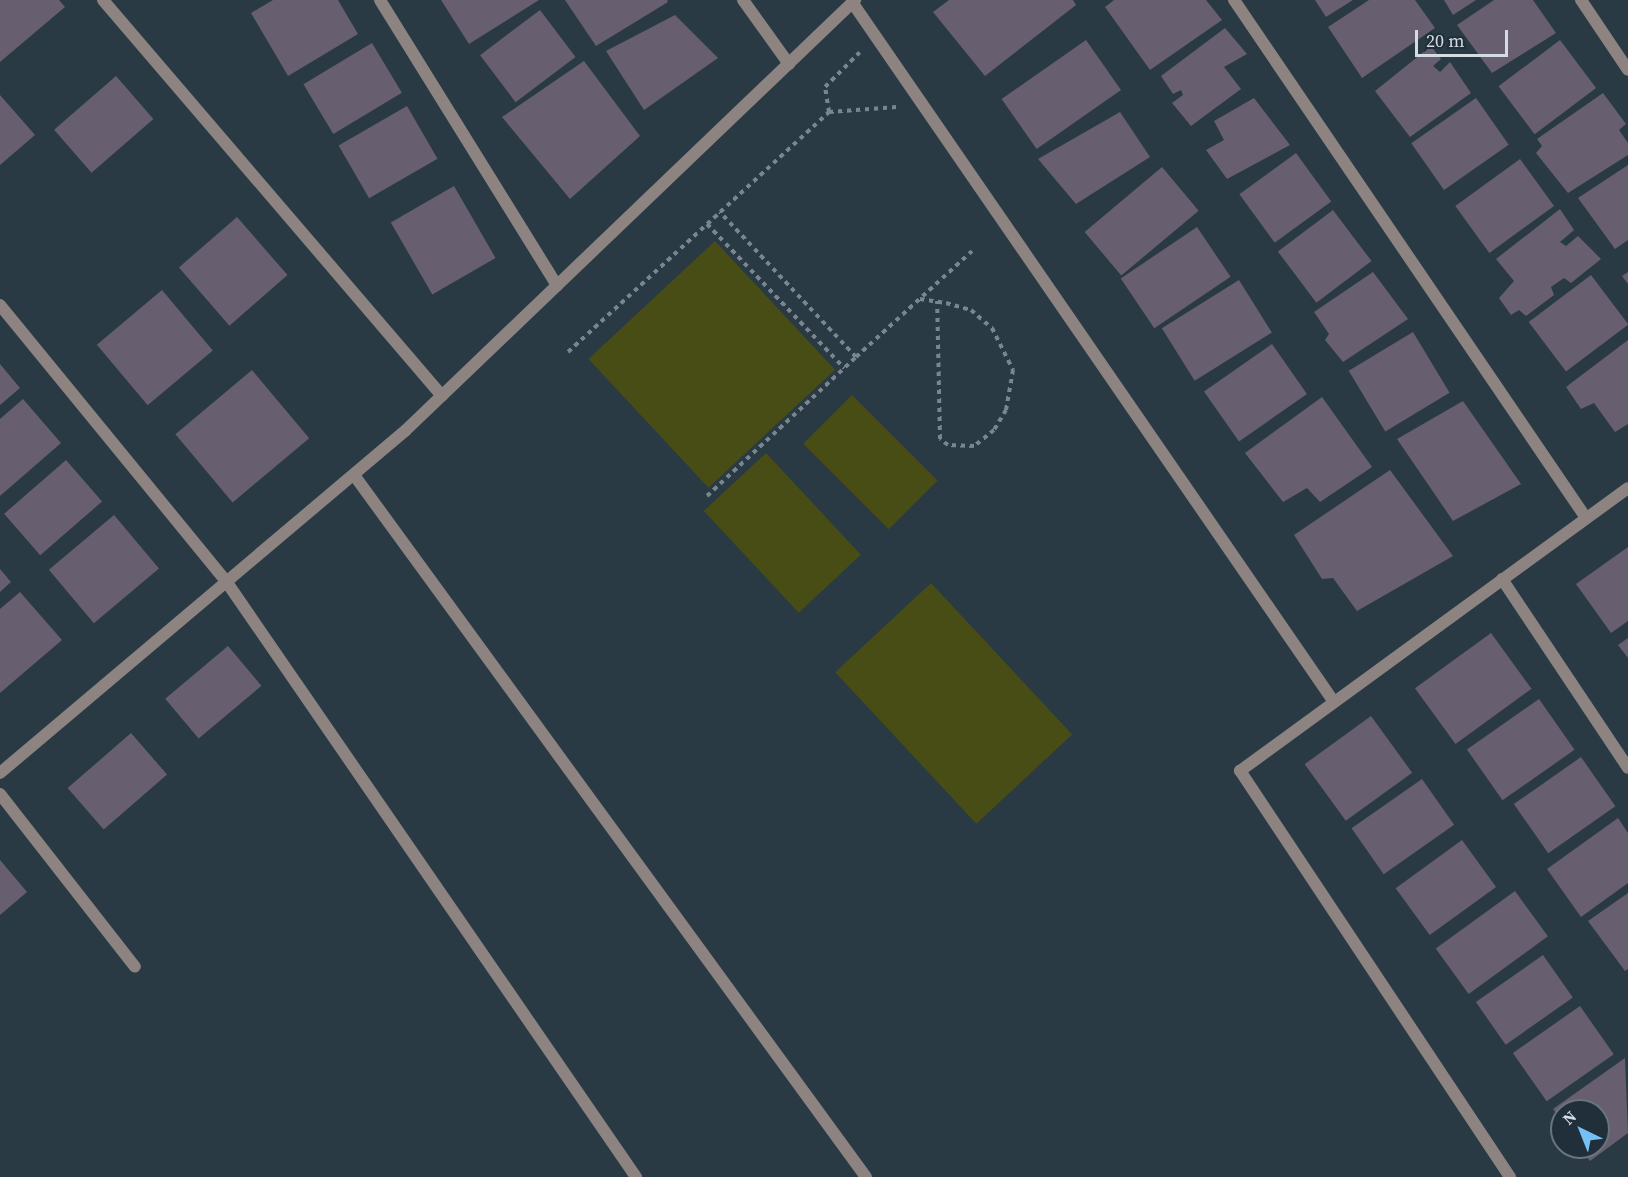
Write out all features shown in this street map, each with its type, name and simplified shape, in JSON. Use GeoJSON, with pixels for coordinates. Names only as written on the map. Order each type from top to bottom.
{"type":"FeatureCollection","features":[{"type":"Feature","properties":{"kind":"street"},"geometry":{"type":"LineString","coordinates":[[103,0],[442,396]]}},
{"type":"Feature","properties":{"kind":"street"},"geometry":{"type":"LineString","coordinates":[[380,0],[557,286]]}},
{"type":"Feature","properties":{"kind":"street"},"geometry":{"type":"LineString","coordinates":[[743,0],[789,64]]}},
{"type":"Feature","properties":{"kind":"street"},"geometry":{"type":"LineString","coordinates":[[1234,0],[1586,518]]}},
{"type":"Feature","properties":{"kind":"street"},"geometry":{"type":"LineString","coordinates":[[1581,0],[1628,70]]}},
{"type":"Feature","properties":{"kind":"street"},"geometry":{"type":"LineString","coordinates":[[0,773],[228,584],[442,396],[854,1],[922,105],[1334,702]]}},
{"type":"Feature","properties":{"kind":"street"},"geometry":{"type":"LineString","coordinates":[[0,305],[228,584],[636,1177]]}},
{"type":"Feature","properties":{"kind":"street"},"geometry":{"type":"LineString","coordinates":[[354,475],[866,1177]]}},
{"type":"Feature","properties":{"kind":"street"},"geometry":{"type":"LineString","coordinates":[[1510,1177],[1240,771],[1628,488]]}},
{"type":"Feature","properties":{"kind":"street"},"geometry":{"type":"LineString","coordinates":[[1502,579],[1628,768]]}},
{"type":"Feature","properties":{"kind":"street"},"geometry":{"type":"LineString","coordinates":[[0,794],[135,967]]}},
{"type":"Feature","properties":{"kind":"path"},"geometry":{"type":"LineString","coordinates":[[829,112],[825,87],[876,36]]}},
{"type":"Feature","properties":{"kind":"path"},"geometry":{"type":"LineString","coordinates":[[568,352],[829,112],[922,105]]}},
{"type":"Feature","properties":{"kind":"path"},"geometry":{"type":"LineString","coordinates":[[720,212],[856,357]]}},
{"type":"Feature","properties":{"kind":"path"},"geometry":{"type":"LineString","coordinates":[[707,224],[844,368]]}},
{"type":"Feature","properties":{"kind":"path"},"geometry":{"type":"LineString","coordinates":[[707,496],[972,251]]}},
{"type":"Feature","properties":{"kind":"path"},"geometry":{"type":"LineString","coordinates":[[920,298],[937,302],[971,310],[992,328],[1013,370],[1006,410],[993,430],[974,446],[948,445],[940,439],[937,302]]}},
{"type":"Feature","properties":{"kind":"green space"},"geometry":{"type":"Polygon","coordinates":[[[715,241],[835,370],[709,488],[588,359],[715,241]]]}},
{"type":"Feature","properties":{"kind":"green space"},"geometry":{"type":"Polygon","coordinates":[[[852,395],[938,481],[889,529],[803,444],[852,395]]]}},
{"type":"Feature","properties":{"kind":"green space"},"geometry":{"type":"Polygon","coordinates":[[[766,453],[861,555],[799,613],[704,511],[766,453]]]}},
{"type":"Feature","properties":{"kind":"green space"},"geometry":{"type":"Polygon","coordinates":[[[931,583],[1072,734],[976,824],[835,672],[931,583]]]}},
{"type":"Feature","properties":{"kind":"building"},"geometry":{"type":"Polygon","coordinates":[[[0,0],[59,0],[65,7],[0,62],[0,0]]]}},
{"type":"Feature","properties":{"kind":"building"},"geometry":{"type":"Polygon","coordinates":[[[273,0],[338,0],[358,34],[288,76],[251,13],[273,0]]]}},
{"type":"Feature","properties":{"kind":"building"},"geometry":{"type":"Polygon","coordinates":[[[441,0],[539,0],[469,44],[441,0]]]}},
{"type":"Feature","properties":{"kind":"building"},"geometry":{"type":"Polygon","coordinates":[[[565,0],[667,0],[668,2],[596,46],[565,0]]]}},
{"type":"Feature","properties":{"kind":"building"},"geometry":{"type":"Polygon","coordinates":[[[949,0],[1073,0],[1076,5],[985,76],[933,12],[949,0]]]}},
{"type":"Feature","properties":{"kind":"building"},"geometry":{"type":"Polygon","coordinates":[[[1114,0],[1206,0],[1222,20],[1150,70],[1105,7],[1114,0]]]}},
{"type":"Feature","properties":{"kind":"building"},"geometry":{"type":"Polygon","coordinates":[[[1315,0],[1353,0],[1326,17],[1315,0]]]}},
{"type":"Feature","properties":{"kind":"building"},"geometry":{"type":"Polygon","coordinates":[[[1369,0],[1415,0],[1435,28],[1362,78],[1328,27],[1369,0]]]}},
{"type":"Feature","properties":{"kind":"building"},"geometry":{"type":"Polygon","coordinates":[[[1444,0],[1476,0],[1453,15],[1444,0]]]}},
{"type":"Feature","properties":{"kind":"building"},"geometry":{"type":"Polygon","coordinates":[[[1494,0],[1533,0],[1556,33],[1492,73],[1457,25],[1494,0]]]}},
{"type":"Feature","properties":{"kind":"building"},"geometry":{"type":"Polygon","coordinates":[[[540,10],[576,57],[516,102],[480,55],[540,10]]]}},
{"type":"Feature","properties":{"kind":"building"},"geometry":{"type":"Polygon","coordinates":[[[675,15],[718,58],[644,110],[606,51],[675,15]]]}},
{"type":"Feature","properties":{"kind":"building"},"geometry":{"type":"Polygon","coordinates":[[[1225,28],[1247,54],[1224,67],[1241,89],[1191,126],[1172,103],[1183,95],[1181,90],[1173,94],[1161,76],[1225,28]]]}},
{"type":"Feature","properties":{"kind":"building"},"geometry":{"type":"Polygon","coordinates":[[[1086,40],[1121,90],[1037,149],[1002,99],[1086,40]]]}},
{"type":"Feature","properties":{"kind":"building"},"geometry":{"type":"Polygon","coordinates":[[[1560,40],[1596,88],[1535,134],[1499,86],[1560,40]]]}},
{"type":"Feature","properties":{"kind":"building"},"geometry":{"type":"Polygon","coordinates":[[[372,43],[402,93],[333,134],[303,84],[372,43]]]}},
{"type":"Feature","properties":{"kind":"building"},"geometry":{"type":"Polygon","coordinates":[[[1431,46],[1441,59],[1433,66],[1440,72],[1450,62],[1471,93],[1410,137],[1375,91],[1431,46]]]}},
{"type":"Feature","properties":{"kind":"building"},"geometry":{"type":"Polygon","coordinates":[[[584,61],[640,136],[570,199],[502,117],[584,61]]]}},
{"type":"Feature","properties":{"kind":"building"},"geometry":{"type":"Polygon","coordinates":[[[116,76],[153,119],[92,173],[54,130],[116,76]]]}},
{"type":"Feature","properties":{"kind":"building"},"geometry":{"type":"Polygon","coordinates":[[[1603,93],[1626,124],[1619,130],[1628,143],[1628,155],[1568,193],[1536,153],[1542,146],[1537,139],[1603,93]]]}},
{"type":"Feature","properties":{"kind":"building"},"geometry":{"type":"Polygon","coordinates":[[[0,95],[35,135],[0,165],[0,95]]]}},
{"type":"Feature","properties":{"kind":"building"},"geometry":{"type":"Polygon","coordinates":[[[1254,98],[1290,145],[1227,179],[1206,150],[1224,140],[1214,121],[1254,98]]]}},
{"type":"Feature","properties":{"kind":"building"},"geometry":{"type":"Polygon","coordinates":[[[1476,98],[1509,145],[1444,190],[1411,143],[1476,98]]]}},
{"type":"Feature","properties":{"kind":"building"},"geometry":{"type":"Polygon","coordinates":[[[407,106],[438,159],[369,198],[339,146],[407,106]]]}},
{"type":"Feature","properties":{"kind":"building"},"geometry":{"type":"Polygon","coordinates":[[[1120,112],[1150,157],[1076,204],[1038,159],[1120,112]]]}},
{"type":"Feature","properties":{"kind":"building"},"geometry":{"type":"Polygon","coordinates":[[[1296,153],[1331,202],[1275,243],[1239,194],[1296,153]]]}},
{"type":"Feature","properties":{"kind":"building"},"geometry":{"type":"Polygon","coordinates":[[[1520,159],[1554,206],[1489,253],[1455,206],[1520,159]]]}},
{"type":"Feature","properties":{"kind":"building"},"geometry":{"type":"Polygon","coordinates":[[[1628,165],[1628,240],[1615,249],[1578,198],[1628,165]]]}},
{"type":"Feature","properties":{"kind":"building"},"geometry":{"type":"Polygon","coordinates":[[[1162,167],[1199,211],[1121,276],[1085,232],[1162,167]]]}},
{"type":"Feature","properties":{"kind":"building"},"geometry":{"type":"Polygon","coordinates":[[[454,186],[496,258],[432,294],[391,223],[454,186]]]}},
{"type":"Feature","properties":{"kind":"building"},"geometry":{"type":"Polygon","coordinates":[[[1560,209],[1574,230],[1560,242],[1566,246],[1578,236],[1601,259],[1571,283],[1564,278],[1551,287],[1554,295],[1526,316],[1519,310],[1511,315],[1499,298],[1514,281],[1496,259],[1560,209]]]}},
{"type":"Feature","properties":{"kind":"building"},"geometry":{"type":"Polygon","coordinates":[[[1333,210],[1372,261],[1316,303],[1278,252],[1333,210]]]}},
{"type":"Feature","properties":{"kind":"building"},"geometry":{"type":"Polygon","coordinates":[[[237,217],[288,275],[229,326],[179,268],[237,217]]]}},
{"type":"Feature","properties":{"kind":"building"},"geometry":{"type":"Polygon","coordinates":[[[1197,227],[1231,277],[1154,328],[1121,278],[1197,227]]]}},
{"type":"Feature","properties":{"kind":"building"},"geometry":{"type":"Polygon","coordinates":[[[1373,272],[1408,319],[1343,362],[1325,340],[1329,334],[1314,312],[1373,272]]]}},
{"type":"Feature","properties":{"kind":"building"},"geometry":{"type":"Polygon","coordinates":[[[1628,272],[1628,284],[1622,276],[1628,272]]]}},
{"type":"Feature","properties":{"kind":"building"},"geometry":{"type":"Polygon","coordinates":[[[1591,275],[1628,325],[1566,371],[1529,322],[1591,275]]]}},
{"type":"Feature","properties":{"kind":"building"},"geometry":{"type":"Polygon","coordinates":[[[1239,280],[1272,333],[1195,381],[1162,328],[1239,280]]]}},
{"type":"Feature","properties":{"kind":"building"},"geometry":{"type":"Polygon","coordinates":[[[162,290],[213,351],[148,405],[97,345],[162,290]]]}},
{"type":"Feature","properties":{"kind":"building"},"geometry":{"type":"Polygon","coordinates":[[[1413,332],[1450,393],[1385,431],[1349,371],[1413,332]]]}},
{"type":"Feature","properties":{"kind":"building"},"geometry":{"type":"Polygon","coordinates":[[[1628,340],[1628,424],[1615,432],[1594,403],[1581,409],[1566,387],[1628,340]]]}},
{"type":"Feature","properties":{"kind":"building"},"geometry":{"type":"Polygon","coordinates":[[[1272,344],[1307,394],[1239,442],[1204,392],[1272,344]]]}},
{"type":"Feature","properties":{"kind":"building"},"geometry":{"type":"Polygon","coordinates":[[[0,364],[20,388],[0,405],[0,364]]]}},
{"type":"Feature","properties":{"kind":"building"},"geometry":{"type":"Polygon","coordinates":[[[252,370],[309,438],[233,502],[175,434],[252,370]]]}},
{"type":"Feature","properties":{"kind":"building"},"geometry":{"type":"Polygon","coordinates":[[[1322,397],[1372,467],[1320,502],[1307,488],[1283,502],[1245,453],[1322,397]]]}},
{"type":"Feature","properties":{"kind":"building"},"geometry":{"type":"Polygon","coordinates":[[[23,399],[61,443],[0,496],[0,419],[23,399]]]}},
{"type":"Feature","properties":{"kind":"building"},"geometry":{"type":"Polygon","coordinates":[[[1463,401],[1521,484],[1453,521],[1397,439],[1463,401]]]}},
{"type":"Feature","properties":{"kind":"building"},"geometry":{"type":"Polygon","coordinates":[[[66,460],[102,502],[40,555],[4,514],[66,460]]]}},
{"type":"Feature","properties":{"kind":"building"},"geometry":{"type":"Polygon","coordinates":[[[1390,470],[1453,556],[1357,611],[1333,578],[1322,579],[1294,535],[1390,470]]]}},
{"type":"Feature","properties":{"kind":"building"},"geometry":{"type":"Polygon","coordinates":[[[114,515],[159,569],[94,623],[49,570],[114,515]]]}},
{"type":"Feature","properties":{"kind":"building"},"geometry":{"type":"Polygon","coordinates":[[[1628,547],[1628,621],[1611,633],[1576,584],[1628,547]]]}},
{"type":"Feature","properties":{"kind":"building"},"geometry":{"type":"Polygon","coordinates":[[[0,569],[11,582],[0,592],[0,569]]]}},
{"type":"Feature","properties":{"kind":"building"},"geometry":{"type":"Polygon","coordinates":[[[20,592],[62,640],[0,693],[0,609],[20,592]]]}},
{"type":"Feature","properties":{"kind":"building"},"geometry":{"type":"Polygon","coordinates":[[[1491,633],[1532,689],[1456,744],[1415,688],[1491,633]]]}},
{"type":"Feature","properties":{"kind":"building"},"geometry":{"type":"Polygon","coordinates":[[[1628,638],[1628,658],[1618,645],[1628,638]]]}},
{"type":"Feature","properties":{"kind":"building"},"geometry":{"type":"Polygon","coordinates":[[[228,646],[261,686],[199,739],[165,699],[228,646]]]}},
{"type":"Feature","properties":{"kind":"building"},"geometry":{"type":"Polygon","coordinates":[[[1539,699],[1575,750],[1502,800],[1467,749],[1539,699]]]}},
{"type":"Feature","properties":{"kind":"building"},"geometry":{"type":"Polygon","coordinates":[[[1371,716],[1412,773],[1346,821],[1305,764],[1371,716]]]}},
{"type":"Feature","properties":{"kind":"building"},"geometry":{"type":"Polygon","coordinates":[[[131,733],[167,775],[104,830],[68,788],[131,733]]]}},
{"type":"Feature","properties":{"kind":"building"},"geometry":{"type":"Polygon","coordinates":[[[1581,757],[1615,806],[1548,853],[1514,804],[1581,757]]]}},
{"type":"Feature","properties":{"kind":"building"},"geometry":{"type":"Polygon","coordinates":[[[1422,779],[1454,825],[1384,874],[1352,828],[1422,779]]]}},
{"type":"Feature","properties":{"kind":"building"},"geometry":{"type":"Polygon","coordinates":[[[1618,818],[1628,833],[1628,883],[1581,917],[1547,869],[1618,818]]]}},
{"type":"Feature","properties":{"kind":"building"},"geometry":{"type":"Polygon","coordinates":[[[1462,840],[1496,887],[1430,935],[1396,888],[1462,840]]]}},
{"type":"Feature","properties":{"kind":"building"},"geometry":{"type":"Polygon","coordinates":[[[0,860],[27,892],[0,915],[0,860]]]}},
{"type":"Feature","properties":{"kind":"building"},"geometry":{"type":"Polygon","coordinates":[[[1515,891],[1548,936],[1469,994],[1436,949],[1515,891]]]}},
{"type":"Feature","properties":{"kind":"building"},"geometry":{"type":"Polygon","coordinates":[[[1628,893],[1628,969],[1625,971],[1588,921],[1628,893]]]}},
{"type":"Feature","properties":{"kind":"building"},"geometry":{"type":"Polygon","coordinates":[[[1543,955],[1573,998],[1506,1045],[1476,1002],[1543,955]]]}},
{"type":"Feature","properties":{"kind":"building"},"geometry":{"type":"Polygon","coordinates":[[[1580,1006],[1614,1054],[1547,1101],[1513,1053],[1580,1006]]]}},
{"type":"Feature","properties":{"kind":"building"},"geometry":{"type":"Polygon","coordinates":[[[1625,1058],[1628,1133],[1610,1146],[1610,1099],[1567,1099],[1625,1058]]]}}]}
